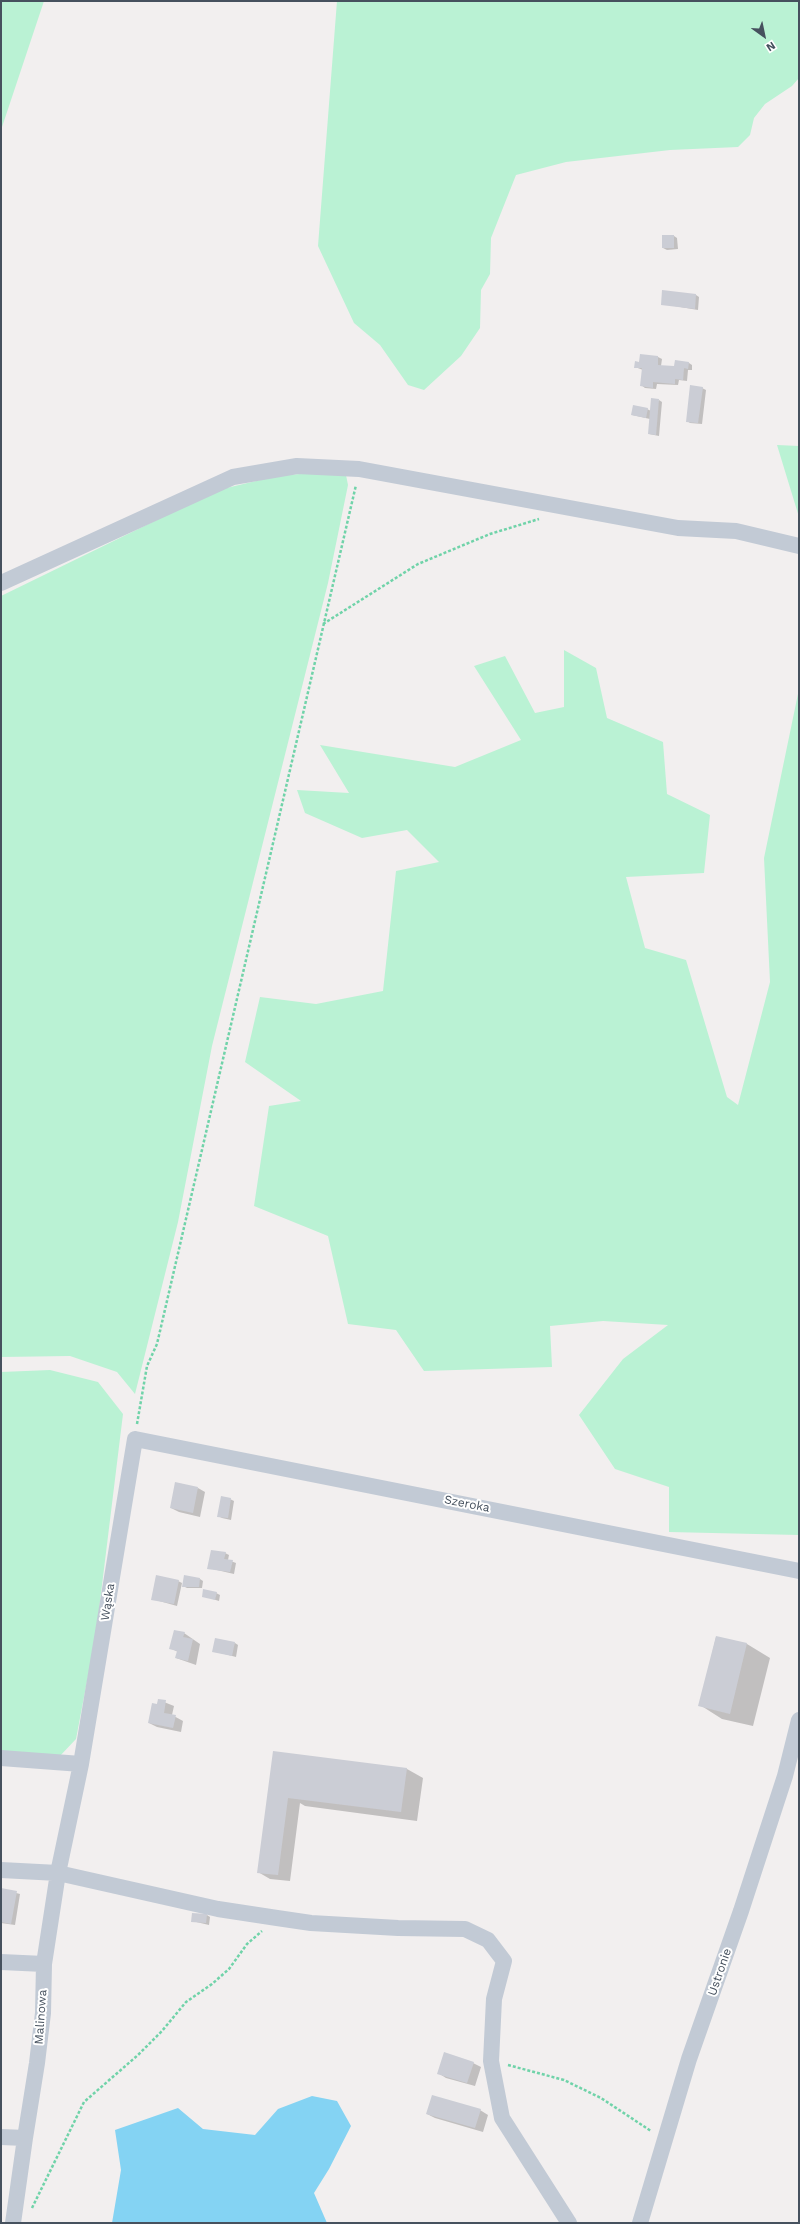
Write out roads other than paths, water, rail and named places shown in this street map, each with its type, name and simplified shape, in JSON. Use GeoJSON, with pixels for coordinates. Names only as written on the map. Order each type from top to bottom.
{"type":"FeatureCollection","features":[{"type":"Feature","properties":{"kind":"street"},"geometry":{"type":"LineString","coordinates":[[1,583],[233,477],[297,466],[359,469],[670,527],[736,531],[799,546]]}},
{"type":"Feature","properties":{"kind":"street","name":"Szeroka"},"geometry":{"type":"LineString","coordinates":[[135,1439],[799,1571]]}},
{"type":"Feature","properties":{"kind":"street","name":"Wąska"},"geometry":{"type":"LineString","coordinates":[[58,1873],[81,1764],[135,1439]]}},
{"type":"Feature","properties":{"kind":"street","name":"Ustronie"},"geometry":{"type":"LineString","coordinates":[[640,2223],[690,2059],[741,1911],[785,1776],[799,1720]]}},
{"type":"Feature","properties":{"kind":"street"},"geometry":{"type":"LineString","coordinates":[[1,1758],[81,1764]]}},
{"type":"Feature","properties":{"kind":"street"},"geometry":{"type":"LineString","coordinates":[[1,1870],[58,1873],[218,1909],[277,1918],[398,1928],[465,1930],[488,1940],[504,1961],[494,1999],[491,2061],[502,2118],[569,2223]]}},
{"type":"Feature","properties":{"kind":"street","name":"Malinowa"},"geometry":{"type":"LineString","coordinates":[[13,2223],[44,2014],[44,1964],[58,1873]]}},
{"type":"Feature","properties":{"kind":"street"},"geometry":{"type":"LineString","coordinates":[[1,1962],[44,1964]]}},
{"type":"Feature","properties":{"kind":"street"},"geometry":{"type":"LineString","coordinates":[[1,2137],[25,2138]]}},
{"type":"Feature","properties":{"kind":"water"},"geometry":{"type":"Polygon","coordinates":[[[312,2096],[337,2101],[351,2126],[329,2169],[314,2193],[327,2223],[112,2223],[121,2170],[115,2130],[178,2108],[203,2129],[255,2135],[278,2109],[312,2096]]]}}]}
